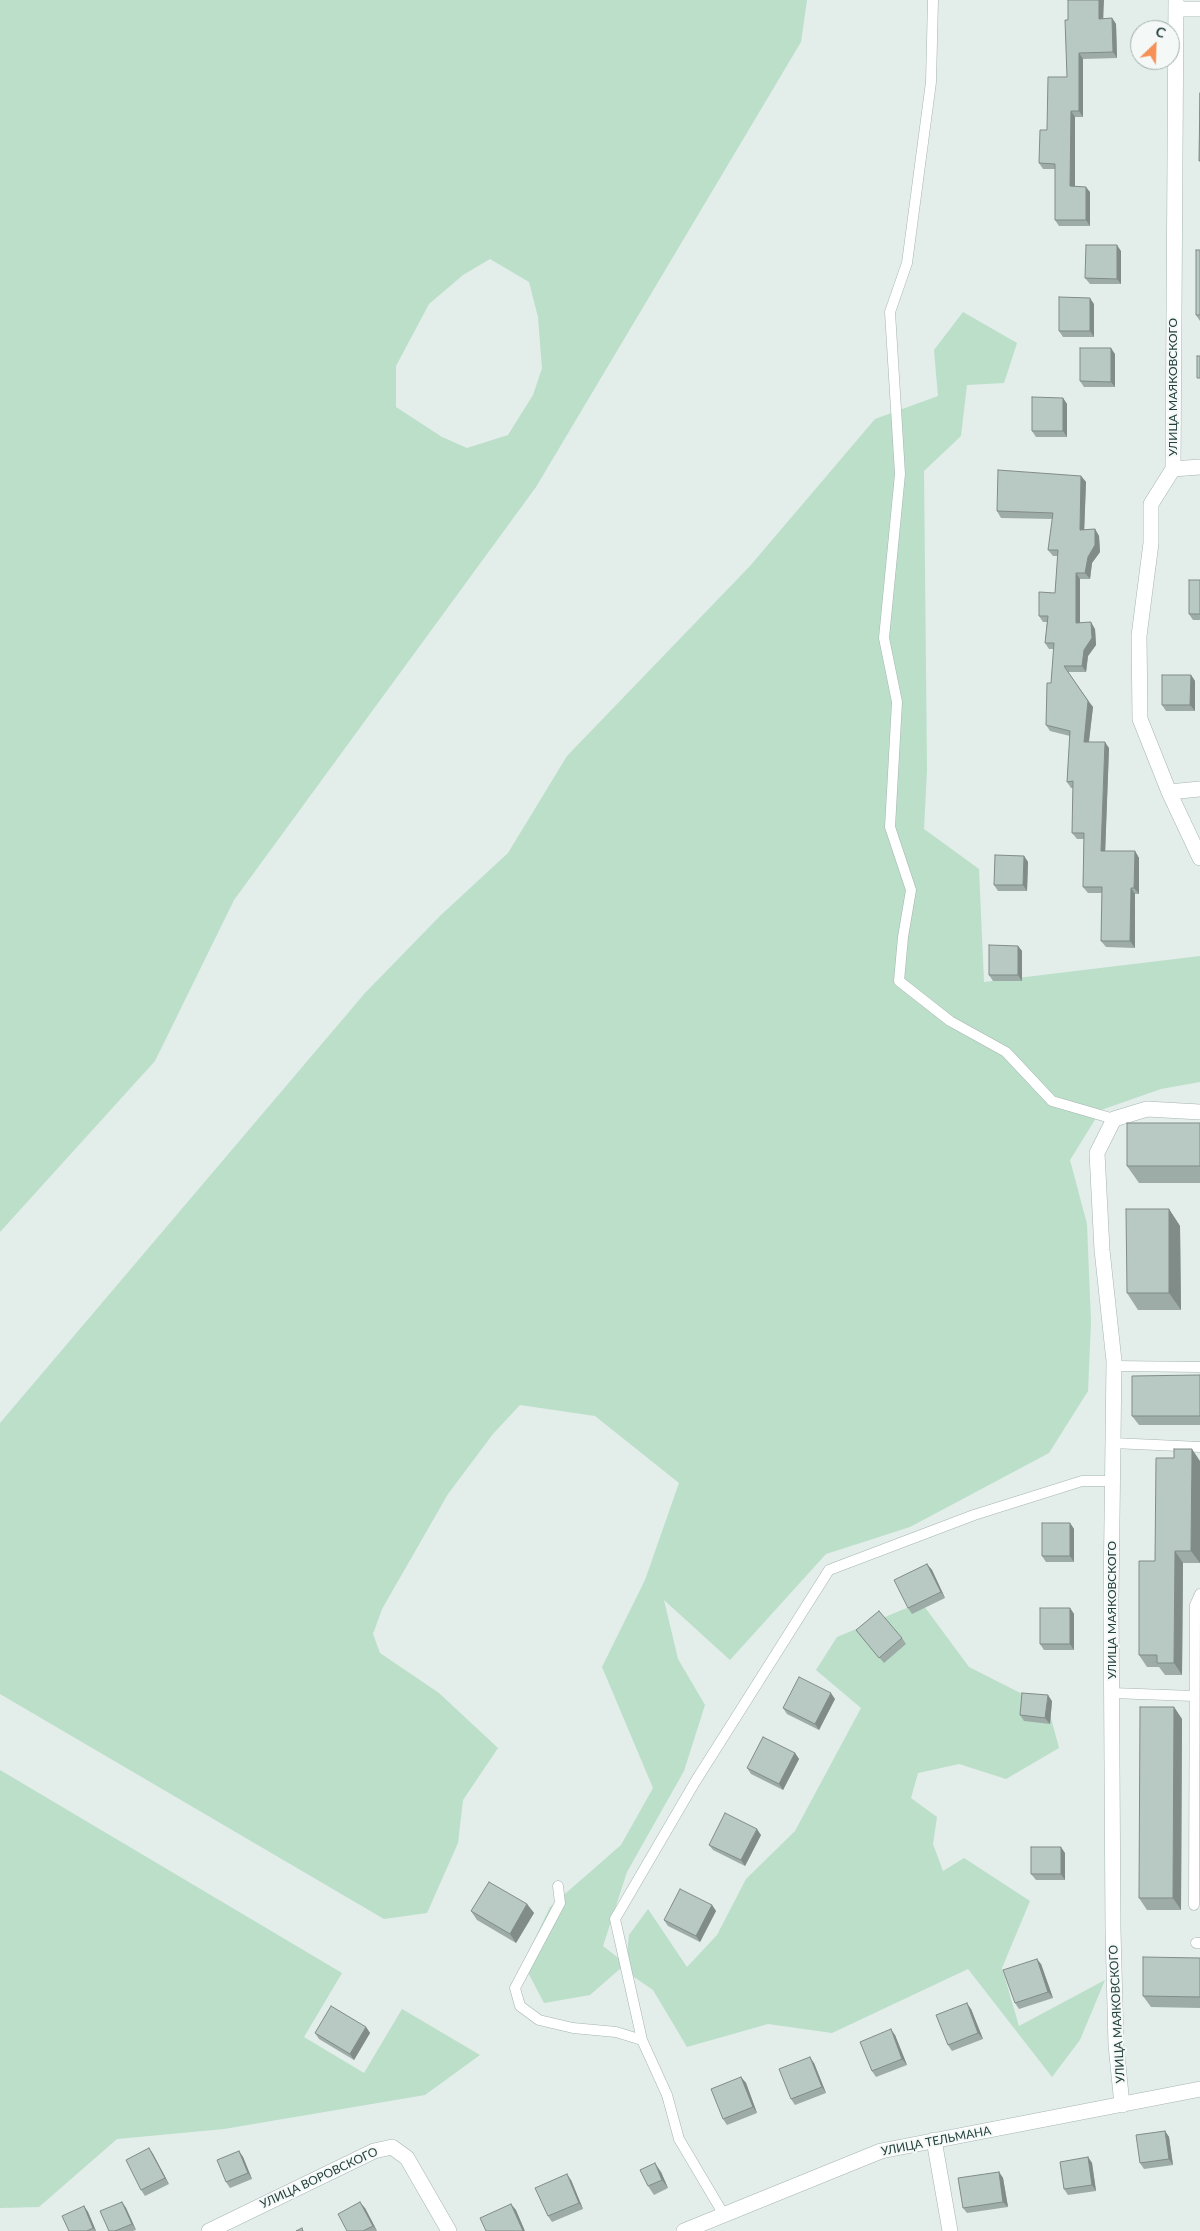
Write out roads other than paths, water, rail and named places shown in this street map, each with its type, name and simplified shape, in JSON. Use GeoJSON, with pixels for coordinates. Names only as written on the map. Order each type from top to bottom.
{"type":"FeatureCollection","features":[{"type":"Feature","properties":{"kind":"street"},"geometry":{"type":"LineString","coordinates":[[1176,4],[1200,9]]}},
{"type":"Feature","properties":{"kind":"street","name":"УЛИЦА МАЯКОВСКОГО"},"geometry":{"type":"LineString","coordinates":[[1176,4],[1173,469],[1151,504],[1151,543],[1139,636],[1140,719],[1169,792],[1200,858]]}},
{"type":"Feature","properties":{"kind":"street"},"geometry":{"type":"LineString","coordinates":[[1173,469],[1200,467]]}},
{"type":"Feature","properties":{"kind":"street"},"geometry":{"type":"LineString","coordinates":[[1169,792],[1200,789]]}},
{"type":"Feature","properties":{"kind":"street"},"geometry":{"type":"LineString","coordinates":[[1114,1119],[1147,1109],[1200,1112]]}},
{"type":"Feature","properties":{"kind":"street","name":"УЛИЦА МАЯКОВСКОГО"},"geometry":{"type":"LineString","coordinates":[[1114,1119],[1097,1153],[1102,1250],[1114,1366],[1112,1481],[1113,1930],[1116,2045],[1122,2105]]}},
{"type":"Feature","properties":{"kind":"street","name":"УЛИЦА ТЕЛЬМАНА"},"geometry":{"type":"LineString","coordinates":[[684,2231],[881,2150],[1122,2105],[1200,2088]]}},
{"type":"Feature","properties":{"kind":"street"},"geometry":{"type":"LineString","coordinates":[[934,2140],[950,2231]]}},
{"type":"Feature","properties":{"kind":"street","name":"УЛИЦА ВОРОВСКОГО"},"geometry":{"type":"LineString","coordinates":[[209,2231],[374,2151],[392,2147],[407,2158],[449,2231]]}},
{"type":"Feature","properties":{"kind":"lane"},"geometry":{"type":"LineString","coordinates":[[933,0],[931,82],[908,263],[890,312],[900,474],[884,638],[896,702],[890,827],[911,890],[903,937],[899,981],[950,1021],[1006,1052],[1052,1100],[1114,1119]]}},
{"type":"Feature","properties":{"kind":"lane"},"geometry":{"type":"LineString","coordinates":[[1114,1366],[1200,1367]]}},
{"type":"Feature","properties":{"kind":"lane"},"geometry":{"type":"LineString","coordinates":[[1113,1443],[1200,1447]]}},
{"type":"Feature","properties":{"kind":"lane"},"geometry":{"type":"LineString","coordinates":[[724,2215],[679,2139],[667,2095],[642,2040],[615,1919],[700,1774],[829,1570],[983,1512],[1082,1481],[1112,1481]]}},
{"type":"Feature","properties":{"kind":"lane"},"geometry":{"type":"LineString","coordinates":[[1194,1906],[1193,1696],[1195,1605],[1200,1594]]}},
{"type":"Feature","properties":{"kind":"lane"},"geometry":{"type":"LineString","coordinates":[[1112,1693],[1193,1696]]}},
{"type":"Feature","properties":{"kind":"lane"},"geometry":{"type":"LineString","coordinates":[[558,1886],[560,1903],[515,1988],[520,2006],[539,2020],[573,2028],[616,2032],[642,2040]]}}]}
